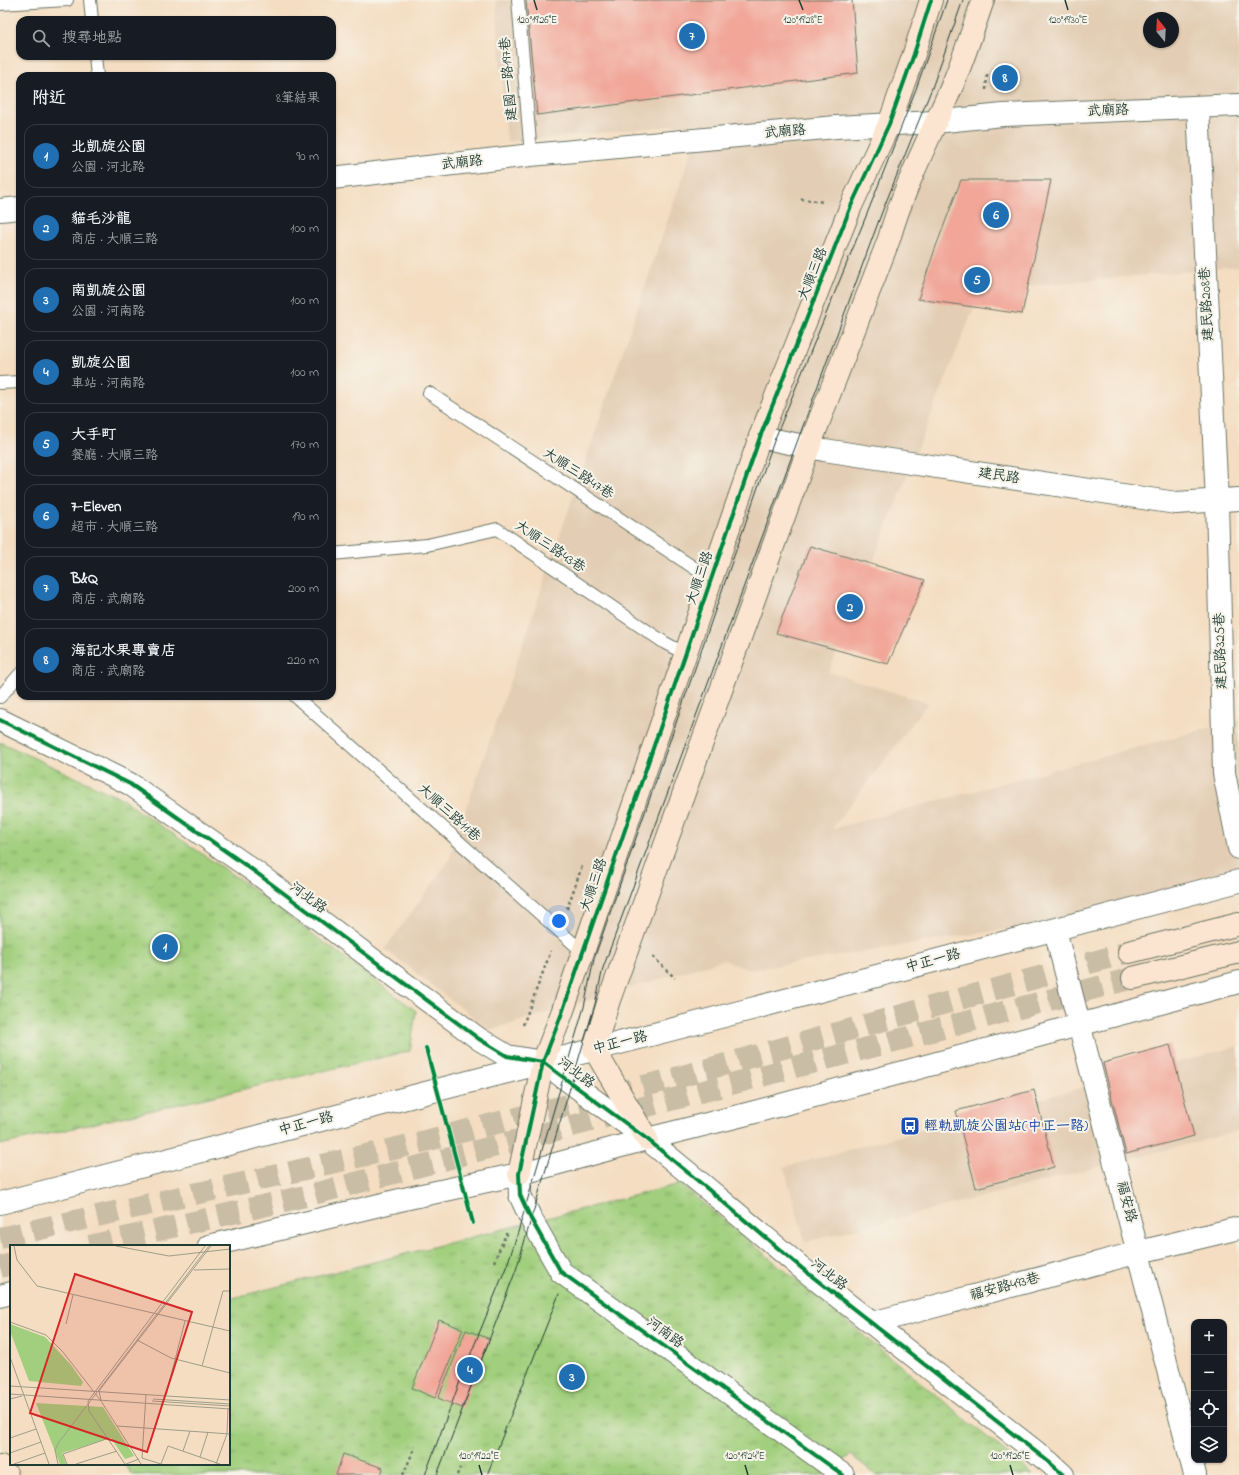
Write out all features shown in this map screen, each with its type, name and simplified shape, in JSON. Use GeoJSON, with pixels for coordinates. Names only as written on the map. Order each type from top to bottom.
{"type":"FeatureCollection","features":[{"type":"Feature","properties":{"kind":"street","name":"大順三路"},"geometry":{"type":"LineString","coordinates":[[518,1174],[543,1062],[562,1013],[760,438],[852,206],[889,124],[913,57],[931,0]]}},
{"type":"Feature","properties":{"kind":"street"},"geometry":{"type":"LineString","coordinates":[[647,1139],[594,1049],[609,1000],[809,447],[889,239],[896,214],[952,86],[983,0]]}},
{"type":"Feature","properties":{"kind":"street","name":"武廟路"},"geometry":{"type":"LineString","coordinates":[[336,178],[530,155],[836,127],[935,122],[1003,115],[1239,105]]}},
{"type":"Feature","properties":{"kind":"street","name":"建民路208巷"},"geometry":{"type":"LineString","coordinates":[[1198,107],[1216,501]]}},
{"type":"Feature","properties":{"kind":"street"},"geometry":{"type":"LineString","coordinates":[[0,210],[16,208]]}},
{"type":"Feature","properties":{"kind":"street","name":"建民路"},"geometry":{"type":"LineString","coordinates":[[760,438],[809,447],[1176,503],[1239,500]]}},
{"type":"Feature","properties":{"kind":"street","name":"建民路325巷"},"geometry":{"type":"LineString","coordinates":[[1216,501],[1224,773],[1239,848]]}},
{"type":"Feature","properties":{"kind":"street","name":"河北路"},"geometry":{"type":"LineString","coordinates":[[0,720],[130,784],[254,871],[479,1039],[507,1056],[543,1062],[647,1139],[804,1270],[1050,1463],[1063,1475]]}},
{"type":"Feature","properties":{"kind":"street","name":"中正一路"},"geometry":{"type":"LineString","coordinates":[[0,1203],[1055,930],[1239,880]]}},
{"type":"Feature","properties":{"kind":"street"},"geometry":{"type":"LineString","coordinates":[[1129,952],[1239,924]]}},
{"type":"Feature","properties":{"kind":"street","name":"福安路"},"geometry":{"type":"LineString","coordinates":[[1055,930],[1195,1475]]}},
{"type":"Feature","properties":{"kind":"street"},"geometry":{"type":"LineString","coordinates":[[1133,978],[1239,952]]}},
{"type":"Feature","properties":{"kind":"street"},"geometry":{"type":"LineString","coordinates":[[213,1245],[404,1199],[518,1174],[1239,982]]}},
{"type":"Feature","properties":{"kind":"street","name":"河南路"},"geometry":{"type":"LineString","coordinates":[[518,1174],[520,1195],[531,1219],[561,1272],[832,1472]]}},
{"type":"Feature","properties":{"kind":"street","name":"福安路493巷"},"geometry":{"type":"LineString","coordinates":[[872,1323],[1138,1252],[1239,1228]]}},
{"type":"Feature","properties":{"kind":"street"},"geometry":{"type":"LineString","coordinates":[[0,1296],[10,1293]]}},
{"type":"Feature","properties":{"kind":"street"},"geometry":{"type":"LineString","coordinates":[[0,1466],[7,1475]]}},
{"type":"Feature","properties":{"kind":"lane"},"geometry":{"type":"LineString","coordinates":[[0,4],[67,0]]}},
{"type":"Feature","properties":{"kind":"lane"},"geometry":{"type":"LineString","coordinates":[[90,0],[92,16]]}},
{"type":"Feature","properties":{"kind":"lane","name":"建國一路197巷"},"geometry":{"type":"LineString","coordinates":[[518,0],[530,155]]}},
{"type":"Feature","properties":{"kind":"lane"},"geometry":{"type":"LineString","coordinates":[[95,60],[97,72]]}},
{"type":"Feature","properties":{"kind":"lane"},"geometry":{"type":"LineString","coordinates":[[0,383],[16,382]]}},
{"type":"Feature","properties":{"kind":"lane","name":"大順三路47巷"},"geometry":{"type":"LineString","coordinates":[[428,393],[711,579]]}},
{"type":"Feature","properties":{"kind":"lane","name":"大順三路43巷"},"geometry":{"type":"LineString","coordinates":[[336,554],[428,546],[497,529],[665,643],[686,654]]}},
{"type":"Feature","properties":{"kind":"lane"},"geometry":{"type":"LineString","coordinates":[[0,697],[16,679]]}},
{"type":"Feature","properties":{"kind":"lane","name":"大順三路11巷"},"geometry":{"type":"LineString","coordinates":[[300,700],[583,952]]}},
{"type":"Feature","properties":{"kind":"path"},"geometry":{"type":"LineString","coordinates":[[801,199],[827,202]]}},
{"type":"Feature","properties":{"kind":"path"},"geometry":{"type":"LineString","coordinates":[[494,1262],[506,1234]]}},
{"type":"Feature","properties":{"kind":"path"},"geometry":{"type":"LineString","coordinates":[[403,1475],[415,1447]]}},
{"type":"Feature","properties":{"kind":"path"},"geometry":{"type":"LineString","coordinates":[[457,1475],[460,1468]]}},
{"type":"Feature","properties":{"kind":"shaded area"},"geometry":{"type":"Polygon","coordinates":[[[496,0],[1239,0],[1239,267],[981,290],[829,672],[928,703],[832,829],[1239,720],[1239,872],[1064,920],[750,970],[723,960],[490,1030],[385,949],[448,862],[701,123],[507,142],[496,0]]]}},
{"type":"Feature","properties":{"kind":"shaded area"},"geometry":{"type":"Polygon","coordinates":[[[1239,1046],[1239,1131],[805,1242],[784,1167],[1239,1046]]]}},
{"type":"Feature","properties":{"kind":"green space"},"geometry":{"type":"Polygon","coordinates":[[[0,742],[122,799],[243,882],[416,1011],[410,1051],[0,1145],[0,742]]]}},
{"type":"Feature","properties":{"kind":"green space"},"geometry":{"type":"Polygon","coordinates":[[[680,1184],[1033,1475],[876,1475],[851,1455],[823,1475],[132,1475],[125,1465],[230,1465],[230,1299],[680,1184]]]}},
{"type":"Feature","properties":{"kind":"building"},"geometry":{"type":"Polygon","coordinates":[[[526,0],[852,0],[858,73],[537,115],[526,0]]]}},
{"type":"Feature","properties":{"kind":"building"},"geometry":{"type":"Polygon","coordinates":[[[961,180],[1051,180],[1022,314],[918,299],[961,180]]]}},
{"type":"Feature","properties":{"kind":"building"},"geometry":{"type":"Polygon","coordinates":[[[810,546],[925,580],[888,664],[776,633],[810,546]]]}},
{"type":"Feature","properties":{"kind":"building"},"geometry":{"type":"Polygon","coordinates":[[[1170,1045],[1194,1136],[1126,1154],[1103,1063],[1170,1045]]]}},
{"type":"Feature","properties":{"kind":"building"},"geometry":{"type":"Polygon","coordinates":[[[1034,1090],[1054,1167],[976,1188],[956,1111],[1034,1090]]]}},
{"type":"Feature","properties":{"kind":"building"},"geometry":{"type":"Polygon","coordinates":[[[439,1320],[463,1329],[435,1398],[412,1388],[439,1320]]]}},
{"type":"Feature","properties":{"kind":"building"},"geometry":{"type":"Polygon","coordinates":[[[466,1330],[490,1339],[462,1408],[438,1398],[466,1330]]]}},
{"type":"Feature","properties":{"kind":"building"},"geometry":{"type":"Polygon","coordinates":[[[343,1454],[383,1468],[381,1475],[336,1475],[343,1454]]]}},
{"type":"Feature","properties":{"kind":"tunnel"},"geometry":{"type":"LineString","coordinates":[[0,1238],[393,1149],[672,1079],[1129,952]]}},
{"type":"Feature","properties":{"kind":"tunnel"},"geometry":{"type":"LineString","coordinates":[[94,1245],[310,1195],[1133,978]]}},
{"type":"Feature","properties":{"kind":"tunnel"},"geometry":{"type":"LineString","coordinates":[[0,1267],[10,1264]]}},
{"type":"Feature","properties":{"kind":"tram line"},"geometry":{"type":"LineString","coordinates":[[425,1475],[516,1239],[584,1007],[594,959],[774,441],[869,209],[916,89],[947,0]]}},
{"type":"Feature","properties":{"kind":"tram line"},"geometry":{"type":"LineString","coordinates":[[437,1475],[516,1270],[595,1004],[603,968],[882,212],[932,88],[963,0]]}},
{"type":"Feature","properties":{"kind":"tram line"},"geometry":{"type":"LineString","coordinates":[[487,1475],[559,1294]]}},
{"type":"Feature","properties":{"kind":"cycle path"},"geometry":{"type":"LineString","coordinates":[[843,1475],[561,1272],[531,1219],[520,1195],[519,1174],[543,1062],[562,1013],[760,437],[851,206],[889,124],[913,57],[931,0]]}},
{"type":"Feature","properties":{"kind":"cycle path"},"geometry":{"type":"LineString","coordinates":[[0,720],[130,784],[254,871],[479,1039],[507,1056],[543,1062],[647,1139],[804,1270],[1050,1463],[1063,1475]]}},
{"type":"Feature","properties":{"kind":"cycle path"},"geometry":{"type":"LineString","coordinates":[[426,1048],[473,1223]]}},
{"type":"Feature","properties":{"kind":"place","name":"B&Q"},"geometry":{"type":"Point","coordinates":[692,36]}},
{"type":"Feature","properties":{"kind":"place","name":"海記水果專賣店"},"geometry":{"type":"Point","coordinates":[1005,78]}},
{"type":"Feature","properties":{"kind":"place","name":"7-Eleven"},"geometry":{"type":"Point","coordinates":[996,215]}},
{"type":"Feature","properties":{"kind":"place","name":"大手町"},"geometry":{"type":"Point","coordinates":[977,280]}},
{"type":"Feature","properties":{"kind":"place","name":"貓毛沙龍"},"geometry":{"type":"Point","coordinates":[850,607]}},
{"type":"Feature","properties":{"kind":"place","name":"北凱旋公園"},"geometry":{"type":"Point","coordinates":[165,947]}},
{"type":"Feature","properties":{"kind":"place","name":"輕軌凱旋公園站(中正一路)"},"geometry":{"type":"Point","coordinates":[910,1126]}},
{"type":"Feature","properties":{"kind":"place","name":"凱旋公園"},"geometry":{"type":"Point","coordinates":[470,1370]}},
{"type":"Feature","properties":{"kind":"place","name":"南凱旋公園"},"geometry":{"type":"Point","coordinates":[572,1377]}}]}
